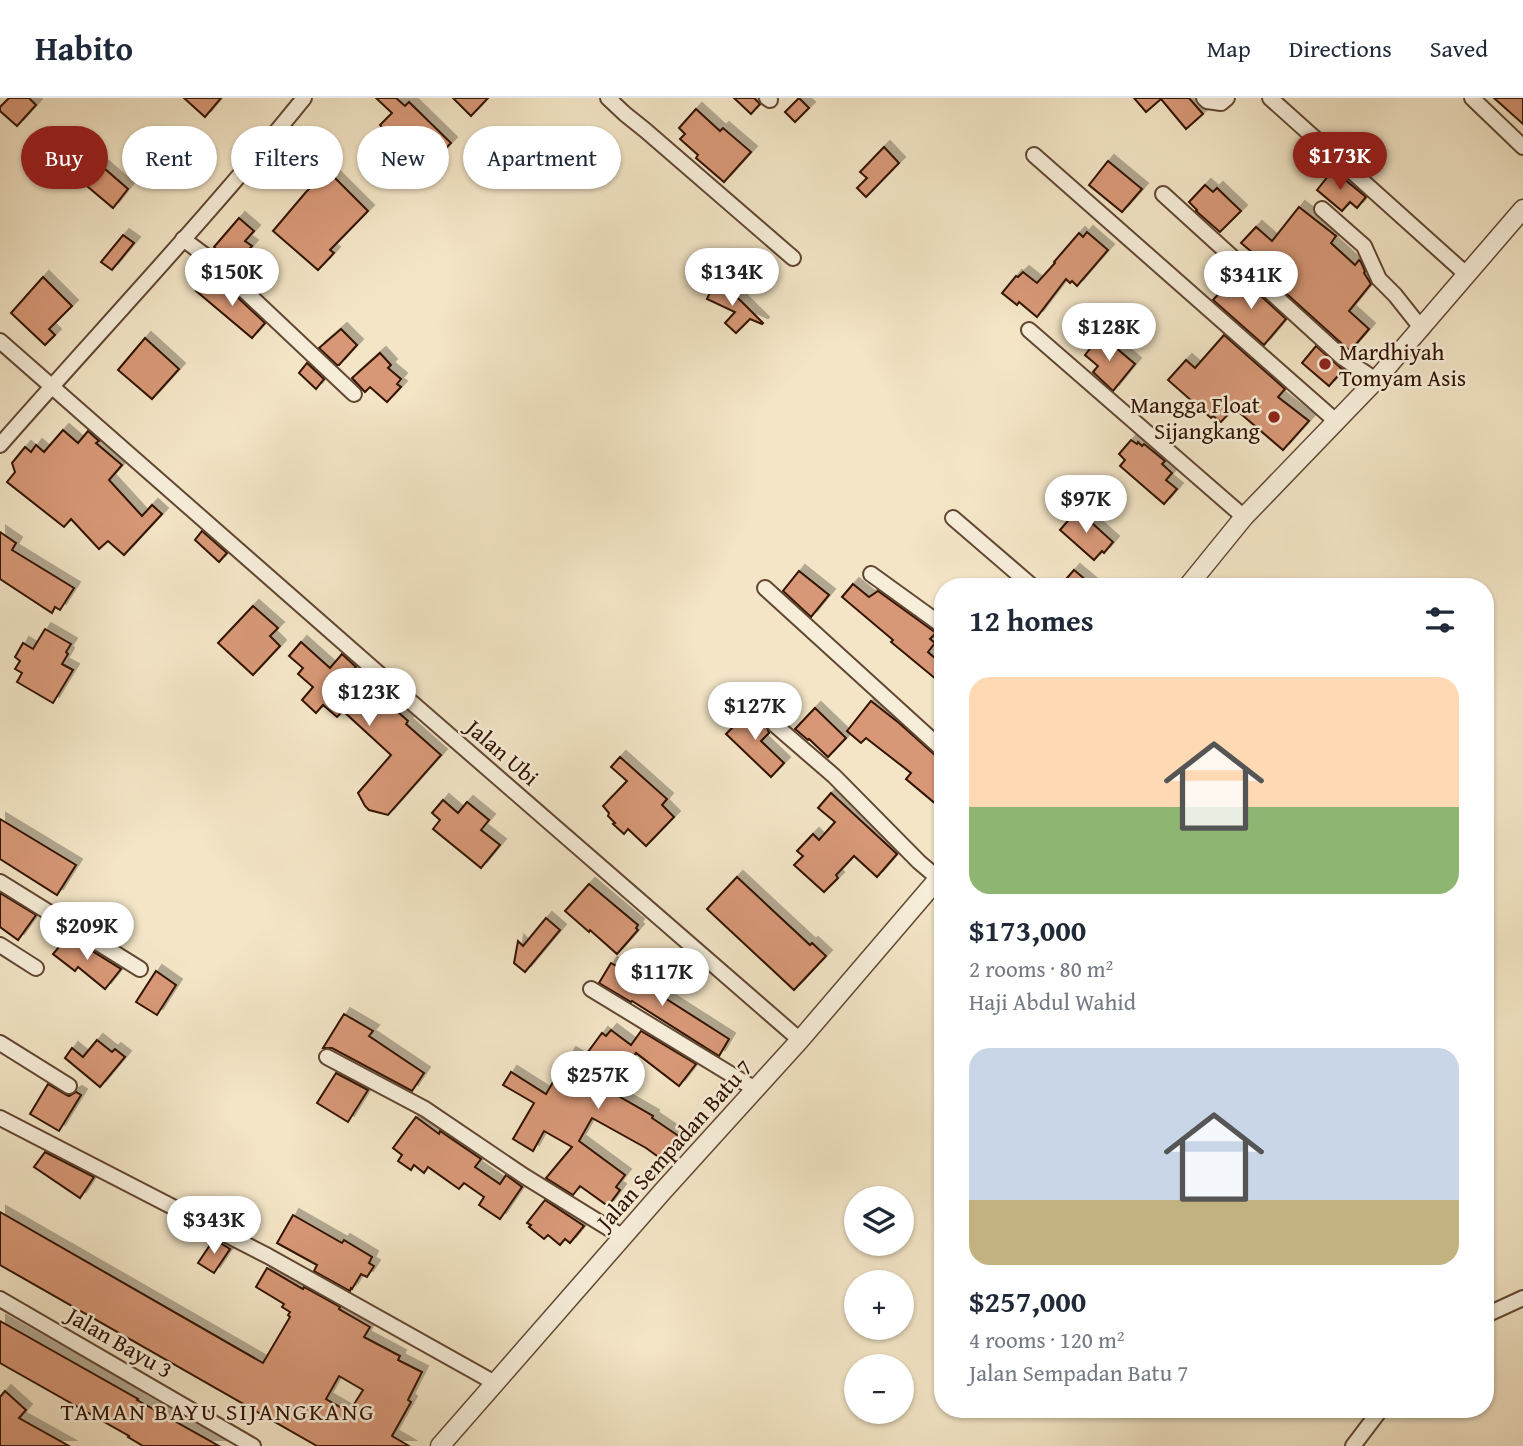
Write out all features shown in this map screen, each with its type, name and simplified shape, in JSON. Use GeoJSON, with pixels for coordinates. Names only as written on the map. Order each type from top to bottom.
{"type":"FeatureCollection","features":[{"type":"Feature","properties":{"kind":"street"},"geometry":{"type":"LineString","coordinates":[[1,442],[183,239],[304,98]]}},
{"type":"Feature","properties":{"kind":"street"},"geometry":{"type":"LineString","coordinates":[[608,98],[793,258]]}},
{"type":"Feature","properties":{"kind":"street"},"geometry":{"type":"LineString","coordinates":[[1204,98],[1221,103],[1227,98]]}},
{"type":"Feature","properties":{"kind":"street"},"geometry":{"type":"LineString","coordinates":[[1270,98],[1466,274]]}},
{"type":"Feature","properties":{"kind":"street"},"geometry":{"type":"LineString","coordinates":[[1472,98],[1523,147]]}},
{"type":"Feature","properties":{"kind":"street"},"geometry":{"type":"LineString","coordinates":[[1034,155],[1337,422]]}},
{"type":"Feature","properties":{"kind":"street"},"geometry":{"type":"LineString","coordinates":[[1163,194],[1343,358],[1376,380]]}},
{"type":"Feature","properties":{"kind":"street"},"geometry":{"type":"LineString","coordinates":[[1322,209],[1364,246],[1379,279],[1422,329]]}},
{"type":"Feature","properties":{"kind":"street"},"geometry":{"type":"LineString","coordinates":[[1194,578],[1244,517],[1337,422],[1422,329],[1523,209]]}},
{"type":"Feature","properties":{"kind":"street"},"geometry":{"type":"LineString","coordinates":[[183,239],[214,262],[354,394]]}},
{"type":"Feature","properties":{"kind":"street"},"geometry":{"type":"LineString","coordinates":[[1029,330],[1244,517]]}},
{"type":"Feature","properties":{"kind":"street","name":"Jalan Ubi"},"geometry":{"type":"LineString","coordinates":[[0,341],[800,1040]]}},
{"type":"Feature","properties":{"kind":"street"},"geometry":{"type":"LineString","coordinates":[[953,517],[1023,578]]}},
{"type":"Feature","properties":{"kind":"street"},"geometry":{"type":"LineString","coordinates":[[871,574],[934,620]]}},
{"type":"Feature","properties":{"kind":"street"},"geometry":{"type":"LineString","coordinates":[[765,588],[934,742]]}},
{"type":"Feature","properties":{"kind":"street"},"geometry":{"type":"LineString","coordinates":[[775,725],[834,776],[902,845],[934,870]]}},
{"type":"Feature","properties":{"kind":"street"},"geometry":{"type":"LineString","coordinates":[[0,882],[140,969]]}},
{"type":"Feature","properties":{"kind":"street","name":"Jalan Sempadan Batu 7"},"geometry":{"type":"LineString","coordinates":[[440,1446],[800,1040],[934,884]]}},
{"type":"Feature","properties":{"kind":"street"},"geometry":{"type":"LineString","coordinates":[[0,946],[36,968]]}},
{"type":"Feature","properties":{"kind":"street"},"geometry":{"type":"LineString","coordinates":[[591,989],[755,1089]]}},
{"type":"Feature","properties":{"kind":"street"},"geometry":{"type":"LineString","coordinates":[[0,1042],[69,1086]]}},
{"type":"Feature","properties":{"kind":"street"},"geometry":{"type":"LineString","coordinates":[[327,1057],[425,1109],[524,1176],[623,1237]]}},
{"type":"Feature","properties":{"kind":"street"},"geometry":{"type":"LineString","coordinates":[[0,1118],[268,1256],[495,1383]]}},
{"type":"Feature","properties":{"kind":"street","name":"Jalan Bayu 3"},"geometry":{"type":"LineString","coordinates":[[0,1299],[253,1446]]}},
{"type":"Feature","properties":{"kind":"street"},"geometry":{"type":"LineString","coordinates":[[1494,1312],[1521,1301]]}},
{"type":"Feature","properties":{"kind":"street"},"geometry":{"type":"LineString","coordinates":[[1353,1446],[1374,1418]]}},
{"type":"Feature","properties":{"kind":"building"},"geometry":{"type":"Polygon","coordinates":[[[9,98],[29,98],[36,105],[17,126],[0,111],[0,107],[9,98]]]}},
{"type":"Feature","properties":{"kind":"building"},"geometry":{"type":"Polygon","coordinates":[[[184,98],[221,98],[205,117],[184,98]]]}},
{"type":"Feature","properties":{"kind":"building"},"geometry":{"type":"Polygon","coordinates":[[[376,98],[396,98],[405,106],[409,102],[434,126],[381,126],[392,113],[376,98]]]}},
{"type":"Feature","properties":{"kind":"building"},"geometry":{"type":"Polygon","coordinates":[[[453,98],[488,98],[471,116],[453,98]]]}},
{"type":"Feature","properties":{"kind":"building"},"geometry":{"type":"Polygon","coordinates":[[[734,98],[754,98],[760,104],[751,114],[734,98]]]}},
{"type":"Feature","properties":{"kind":"building"},"geometry":{"type":"Polygon","coordinates":[[[799,98],[809,108],[795,122],[785,112],[799,98]]]}},
{"type":"Feature","properties":{"kind":"building"},"geometry":{"type":"Polygon","coordinates":[[[1134,98],[1189,98],[1203,114],[1186,129],[1161,99],[1146,112],[1134,98]]]}},
{"type":"Feature","properties":{"kind":"building"},"geometry":{"type":"Polygon","coordinates":[[[1494,98],[1523,98],[1523,124],[1494,98]]]}},
{"type":"Feature","properties":{"kind":"building"},"geometry":{"type":"Polygon","coordinates":[[[696,109],[720,131],[723,128],[751,152],[724,182],[696,158],[698,155],[680,139],[685,134],[679,128],[696,109]]]}},
{"type":"Feature","properties":{"kind":"building"},"geometry":{"type":"Polygon","coordinates":[[[884,147],[899,163],[866,197],[857,188],[867,178],[860,172],[884,147]]]}},
{"type":"Feature","properties":{"kind":"building"},"geometry":{"type":"Polygon","coordinates":[[[1108,161],[1142,189],[1122,212],[1089,185],[1108,161]]]}},
{"type":"Feature","properties":{"kind":"building"},"geometry":{"type":"Polygon","coordinates":[[[1333,170],[1366,197],[1357,208],[1350,202],[1342,211],[1317,190],[1333,170]]]}},
{"type":"Feature","properties":{"kind":"building"},"geometry":{"type":"Polygon","coordinates":[[[108,172],[122,184],[122,189],[128,189],[113,208],[90,189],[108,189],[108,172]]]}},
{"type":"Feature","properties":{"kind":"building"},"geometry":{"type":"Polygon","coordinates":[[[1205,185],[1213,192],[1217,188],[1241,211],[1220,232],[1189,202],[1205,185]]]}},
{"type":"Feature","properties":{"kind":"building"},"geometry":{"type":"Polygon","coordinates":[[[343,186],[368,211],[330,250],[334,253],[318,270],[273,231],[309,189],[343,189],[343,186]]]}},
{"type":"Feature","properties":{"kind":"building"},"geometry":{"type":"Polygon","coordinates":[[[1299,207],[1336,236],[1331,243],[1355,265],[1359,260],[1361,262],[1371,284],[1349,311],[1369,329],[1350,351],[1279,287],[1285,280],[1241,243],[1256,227],[1272,241],[1299,207]]]}},
{"type":"Feature","properties":{"kind":"building"},"geometry":{"type":"Polygon","coordinates":[[[239,218],[254,231],[245,241],[252,246],[240,260],[231,252],[226,258],[214,247],[239,218]]]}},
{"type":"Feature","properties":{"kind":"building"},"geometry":{"type":"Polygon","coordinates":[[[1087,232],[1108,250],[1077,286],[1066,279],[1037,317],[1019,302],[1017,305],[1002,293],[1016,276],[1023,272],[1037,283],[1079,233],[1083,237],[1087,232]]]}},
{"type":"Feature","properties":{"kind":"building"},"geometry":{"type":"Polygon","coordinates":[[[123,235],[134,243],[112,270],[101,262],[123,235]]]}},
{"type":"Feature","properties":{"kind":"building"},"geometry":{"type":"Polygon","coordinates":[[[43,277],[72,306],[49,329],[55,335],[45,345],[11,313],[43,277]]]}},
{"type":"Feature","properties":{"kind":"building"},"geometry":{"type":"Polygon","coordinates":[[[219,280],[265,323],[252,338],[196,291],[204,282],[212,289],[219,280]]]}},
{"type":"Feature","properties":{"kind":"building"},"geometry":{"type":"Polygon","coordinates":[[[1234,280],[1244,289],[1248,284],[1286,319],[1264,345],[1213,300],[1234,280]]]}},
{"type":"Feature","properties":{"kind":"building"},"geometry":{"type":"Polygon","coordinates":[[[715,282],[728,288],[726,293],[739,299],[763,323],[750,319],[736,333],[725,323],[735,312],[707,299],[715,282]]]}},
{"type":"Feature","properties":{"kind":"building"},"geometry":{"type":"Polygon","coordinates":[[[341,329],[357,345],[337,365],[319,348],[341,329]]]}},
{"type":"Feature","properties":{"kind":"building"},"geometry":{"type":"Polygon","coordinates":[[[1101,335],[1135,364],[1113,391],[1093,372],[1098,366],[1085,355],[1101,335]]]}},
{"type":"Feature","properties":{"kind":"building"},"geometry":{"type":"Polygon","coordinates":[[[1224,335],[1285,389],[1278,397],[1309,421],[1283,450],[1234,408],[1221,422],[1213,416],[1211,418],[1168,380],[1186,360],[1195,368],[1224,335]]]}},
{"type":"Feature","properties":{"kind":"building"},"geometry":{"type":"Polygon","coordinates":[[[145,338],[179,369],[152,399],[118,370],[145,338]]]}},
{"type":"Feature","properties":{"kind":"building"},"geometry":{"type":"Polygon","coordinates":[[[1316,346],[1343,370],[1329,386],[1302,363],[1316,346]]]}},
{"type":"Feature","properties":{"kind":"building"},"geometry":{"type":"Polygon","coordinates":[[[380,353],[391,365],[388,368],[401,379],[397,384],[401,387],[387,402],[370,387],[365,392],[352,378],[380,353]]]}},
{"type":"Feature","properties":{"kind":"building"},"geometry":{"type":"Polygon","coordinates":[[[307,363],[324,379],[316,389],[299,373],[307,363]]]}},
{"type":"Feature","properties":{"kind":"building"},"geometry":{"type":"Polygon","coordinates":[[[63,430],[78,443],[88,431],[99,441],[96,443],[122,465],[109,480],[142,516],[152,505],[162,514],[124,555],[108,541],[99,549],[71,519],[64,527],[7,482],[15,472],[12,463],[25,447],[31,452],[36,445],[44,452],[63,430]]]}},
{"type":"Feature","properties":{"kind":"building"},"geometry":{"type":"Polygon","coordinates":[[[1131,440],[1142,446],[1144,444],[1165,461],[1162,464],[1172,473],[1166,480],[1177,489],[1164,504],[1120,466],[1125,460],[1119,454],[1131,440]]]}},
{"type":"Feature","properties":{"kind":"building"},"geometry":{"type":"Polygon","coordinates":[[[1078,509],[1113,542],[1094,560],[1060,530],[1078,509]]]}},
{"type":"Feature","properties":{"kind":"building"},"geometry":{"type":"Polygon","coordinates":[[[202,531],[227,553],[219,562],[195,540],[202,531]]]}},
{"type":"Feature","properties":{"kind":"building"},"geometry":{"type":"Polygon","coordinates":[[[0,532],[16,543],[12,550],[74,588],[60,610],[55,607],[52,613],[0,579],[0,532]]]}},
{"type":"Feature","properties":{"kind":"building"},"geometry":{"type":"Polygon","coordinates":[[[1074,570],[1084,578],[1067,578],[1074,570]]]}},
{"type":"Feature","properties":{"kind":"building"},"geometry":{"type":"Polygon","coordinates":[[[799,571],[829,595],[811,617],[783,591],[799,571]]]}},
{"type":"Feature","properties":{"kind":"building"},"geometry":{"type":"Polygon","coordinates":[[[853,584],[869,597],[878,591],[934,632],[930,639],[934,644],[928,652],[934,657],[934,678],[891,642],[893,640],[842,597],[853,584]]]}},
{"type":"Feature","properties":{"kind":"building"},"geometry":{"type":"Polygon","coordinates":[[[253,606],[278,628],[270,636],[280,646],[253,675],[218,643],[253,606]]]}},
{"type":"Feature","properties":{"kind":"building"},"geometry":{"type":"Polygon","coordinates":[[[45,629],[71,644],[62,664],[73,670],[53,703],[17,682],[22,673],[15,669],[20,661],[15,657],[23,643],[33,649],[45,629]]]}},
{"type":"Feature","properties":{"kind":"building"},"geometry":{"type":"Polygon","coordinates":[[[301,642],[330,668],[342,654],[356,667],[349,675],[378,700],[381,697],[441,755],[388,815],[369,810],[358,793],[391,755],[343,711],[337,717],[323,705],[316,713],[302,700],[313,687],[298,674],[303,668],[289,656],[301,642]]]}},
{"type":"Feature","properties":{"kind":"building"},"geometry":{"type":"Polygon","coordinates":[[[871,701],[899,723],[934,754],[934,802],[906,779],[911,773],[866,738],[861,743],[847,731],[871,701]]]}},
{"type":"Feature","properties":{"kind":"building"},"geometry":{"type":"Polygon","coordinates":[[[815,708],[846,738],[828,757],[795,729],[815,708]]]}},
{"type":"Feature","properties":{"kind":"building"},"geometry":{"type":"Polygon","coordinates":[[[750,710],[766,725],[769,733],[761,741],[784,763],[771,777],[726,734],[750,710]]]}},
{"type":"Feature","properties":{"kind":"building"},"geometry":{"type":"Polygon","coordinates":[[[620,757],[667,799],[662,805],[674,817],[646,846],[628,829],[624,834],[613,824],[615,823],[603,806],[627,781],[611,767],[620,757]]]}},
{"type":"Feature","properties":{"kind":"building"},"geometry":{"type":"Polygon","coordinates":[[[831,793],[897,854],[877,877],[854,856],[824,892],[794,865],[803,856],[797,851],[813,834],[819,840],[835,822],[818,808],[831,793]]]}},
{"type":"Feature","properties":{"kind":"building"},"geometry":{"type":"Polygon","coordinates":[[[443,800],[458,813],[467,802],[489,820],[481,830],[500,845],[481,868],[433,829],[440,820],[432,813],[443,800]]]}},
{"type":"Feature","properties":{"kind":"building"},"geometry":{"type":"Polygon","coordinates":[[[0,819],[76,865],[57,895],[0,859],[0,819]]]}},
{"type":"Feature","properties":{"kind":"building"},"geometry":{"type":"Polygon","coordinates":[[[737,877],[810,945],[812,943],[826,956],[794,990],[707,909],[737,877]]]}},
{"type":"Feature","properties":{"kind":"building"},"geometry":{"type":"Polygon","coordinates":[[[589,884],[638,925],[638,930],[617,954],[565,911],[589,884]]]}},
{"type":"Feature","properties":{"kind":"building"},"geometry":{"type":"Polygon","coordinates":[[[0,893],[36,915],[18,940],[0,927],[0,893]]]}},
{"type":"Feature","properties":{"kind":"building"},"geometry":{"type":"Polygon","coordinates":[[[546,918],[560,930],[525,972],[514,963],[518,941],[523,946],[546,918]]]}},
{"type":"Feature","properties":{"kind":"building"},"geometry":{"type":"Polygon","coordinates":[[[68,936],[121,969],[105,989],[78,967],[75,971],[53,954],[68,936]]]}},
{"type":"Feature","properties":{"kind":"building"},"geometry":{"type":"Polygon","coordinates":[[[611,963],[659,990],[657,993],[729,1039],[719,1056],[599,983],[611,963]]]}},
{"type":"Feature","properties":{"kind":"building"},"geometry":{"type":"Polygon","coordinates":[[[156,971],[176,985],[157,1015],[136,1002],[156,971]]]}},
{"type":"Feature","properties":{"kind":"building"},"geometry":{"type":"Polygon","coordinates":[[[344,1014],[373,1031],[369,1036],[424,1073],[412,1091],[332,1048],[323,1048],[344,1014]]]}},
{"type":"Feature","properties":{"kind":"building"},"geometry":{"type":"Polygon","coordinates":[[[611,1030],[631,1045],[641,1031],[696,1064],[679,1086],[636,1053],[608,1090],[653,1116],[652,1118],[683,1139],[667,1163],[592,1118],[579,1141],[625,1175],[616,1187],[620,1190],[608,1206],[580,1186],[573,1195],[546,1178],[572,1147],[544,1131],[533,1151],[513,1139],[534,1103],[503,1085],[511,1072],[546,1094],[570,1053],[582,1060],[602,1033],[606,1036],[611,1030]]]}},
{"type":"Feature","properties":{"kind":"building"},"geometry":{"type":"Polygon","coordinates":[[[97,1040],[112,1052],[115,1049],[125,1057],[100,1087],[65,1058],[72,1048],[83,1057],[97,1040]]]}},
{"type":"Feature","properties":{"kind":"building"},"geometry":{"type":"Polygon","coordinates":[[[336,1073],[368,1090],[348,1122],[317,1103],[336,1073]]]}},
{"type":"Feature","properties":{"kind":"building"},"geometry":{"type":"Polygon","coordinates":[[[48,1084],[69,1096],[76,1092],[81,1095],[59,1131],[30,1114],[48,1084]]]}},
{"type":"Feature","properties":{"kind":"building"},"geometry":{"type":"Polygon","coordinates":[[[416,1117],[481,1159],[475,1167],[500,1184],[506,1175],[522,1187],[500,1219],[479,1205],[484,1197],[464,1183],[459,1189],[428,1167],[424,1173],[414,1165],[411,1170],[398,1161],[402,1155],[393,1148],[416,1117]]]}},
{"type":"Feature","properties":{"kind":"building"},"geometry":{"type":"Polygon","coordinates":[[[45,1152],[94,1177],[80,1198],[34,1167],[45,1152]]]}},
{"type":"Feature","properties":{"kind":"building"},"geometry":{"type":"Polygon","coordinates":[[[545,1200],[584,1226],[570,1243],[565,1239],[560,1245],[548,1235],[544,1239],[529,1227],[531,1225],[527,1223],[545,1200]]]}},
{"type":"Feature","properties":{"kind":"building"},"geometry":{"type":"Polygon","coordinates":[[[0,1212],[263,1363],[290,1317],[290,1312],[282,1307],[284,1304],[256,1287],[267,1268],[340,1307],[339,1309],[370,1327],[364,1337],[400,1356],[398,1360],[422,1372],[408,1400],[411,1402],[392,1436],[409,1446],[317,1446],[0,1265],[0,1212]],[[339,1376],[326,1399],[349,1412],[363,1390],[339,1376]]]}},
{"type":"Feature","properties":{"kind":"building"},"geometry":{"type":"Polygon","coordinates":[[[293,1215],[372,1257],[369,1263],[374,1266],[367,1277],[361,1274],[350,1291],[314,1271],[317,1265],[277,1243],[293,1215]]]}},
{"type":"Feature","properties":{"kind":"building"},"geometry":{"type":"Polygon","coordinates":[[[214,1239],[230,1249],[214,1273],[198,1263],[214,1239]]]}},
{"type":"Feature","properties":{"kind":"building"},"geometry":{"type":"Polygon","coordinates":[[[0,1321],[219,1446],[143,1446],[0,1363],[0,1321]]]}},
{"type":"Feature","properties":{"kind":"building"},"geometry":{"type":"Polygon","coordinates":[[[5,1391],[26,1410],[19,1418],[69,1446],[0,1446],[0,1397],[5,1391]]]}},
{"type":"Feature","properties":{"kind":"place","name":"Mardhiyah Tomyam Asis"},"geometry":{"type":"Point","coordinates":[1325,364]}},
{"type":"Feature","properties":{"kind":"place","name":"Mangga Float Sijangkang"},"geometry":{"type":"Point","coordinates":[1274,417]}},
{"type":"Feature","properties":{"kind":"district","name":"TAMAN BAYU SIJANGKANG"},"geometry":{"type":"Point","coordinates":[218,1411]}}]}
